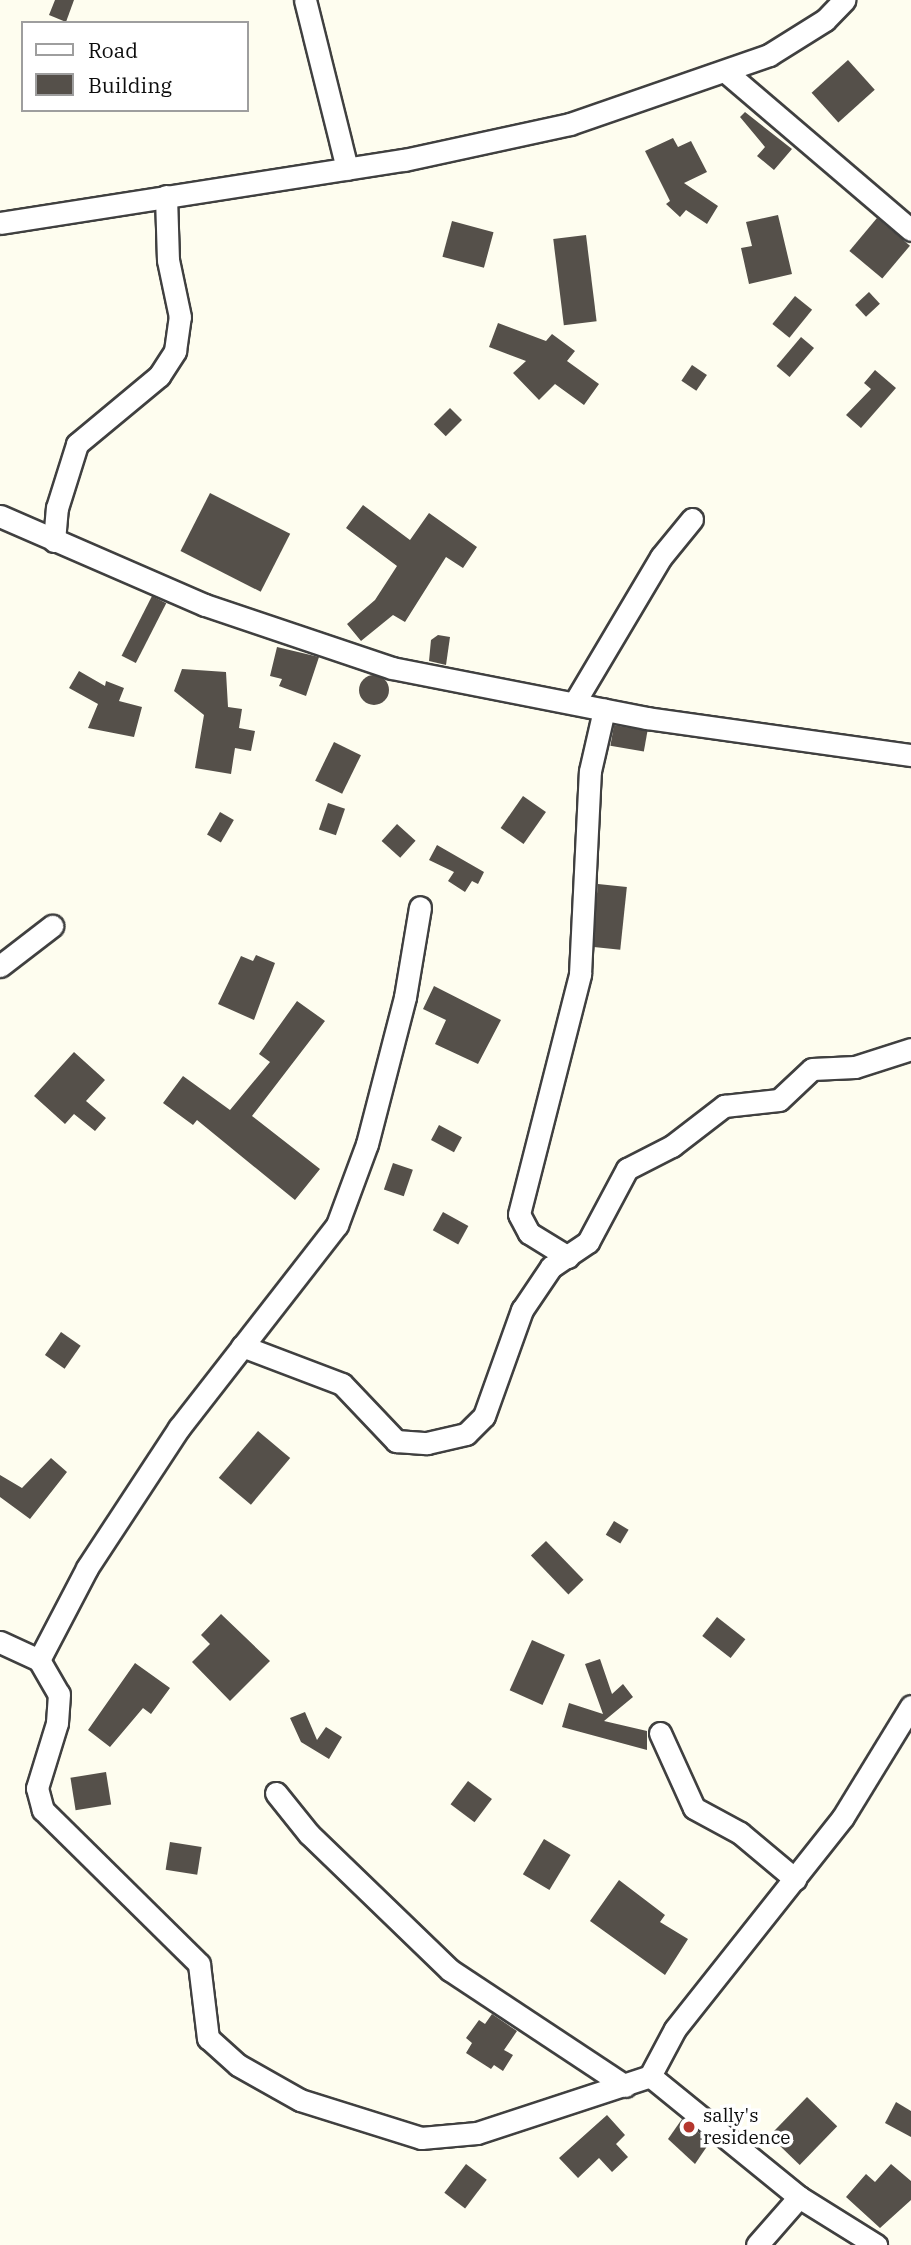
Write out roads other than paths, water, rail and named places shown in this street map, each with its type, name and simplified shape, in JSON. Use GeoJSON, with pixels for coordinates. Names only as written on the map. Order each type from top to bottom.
{"type":"FeatureCollection","features":[{"type":"Feature","properties":{"kind":"street"},"geometry":{"type":"LineString","coordinates":[[305,0],[347,169]]}},
{"type":"Feature","properties":{"kind":"street"},"geometry":{"type":"LineString","coordinates":[[0,223],[347,169],[534,133],[726,72],[769,55],[840,2]]}},
{"type":"Feature","properties":{"kind":"street"},"geometry":{"type":"LineString","coordinates":[[726,72],[911,230]]}},
{"type":"Feature","properties":{"kind":"street"},"geometry":{"type":"LineString","coordinates":[[54,541],[57,508],[77,444],[159,376],[175,351],[180,317],[168,260],[166,196]]}},
{"type":"Feature","properties":{"kind":"street"},"geometry":{"type":"LineString","coordinates":[[0,516],[205,605],[392,668],[576,700],[604,710],[911,755]]}},
{"type":"Feature","properties":{"kind":"street"},"geometry":{"type":"LineString","coordinates":[[576,700],[661,557],[692,519]]}},
{"type":"Feature","properties":{"kind":"street"},"geometry":{"type":"LineString","coordinates":[[568,1257],[529,1233],[519,1214],[535,1166],[580,974],[588,794],[604,710]]}},
{"type":"Feature","properties":{"kind":"street"},"geometry":{"type":"LineString","coordinates":[[39,1660],[88,1568],[179,1428],[324,1246],[351,1192],[405,998],[419,907]]}},
{"type":"Feature","properties":{"kind":"street"},"geometry":{"type":"LineString","coordinates":[[0,966],[52,926]]}},
{"type":"Feature","properties":{"kind":"street"},"geometry":{"type":"LineString","coordinates":[[242,1346],[342,1384],[396,1441],[450,1439],[479,1424],[522,1310],[551,1267],[588,1242],[627,1169],[672,1146],[724,1106],[779,1100],[812,1069],[855,1067],[911,1049]]}},
{"type":"Feature","properties":{"kind":"street"},"geometry":{"type":"LineString","coordinates":[[0,1642],[39,1660],[56,1682],[60,1707],[37,1788],[43,1810],[199,1964],[208,2038],[238,2065],[300,2100],[421,2138],[477,2133],[650,2076],[675,2029],[843,1817],[911,1706]]}},
{"type":"Feature","properties":{"kind":"street"},"geometry":{"type":"LineString","coordinates":[[660,1733],[694,1808],[740,1833],[795,1880]]}},
{"type":"Feature","properties":{"kind":"street"},"geometry":{"type":"LineString","coordinates":[[276,1793],[309,1835],[450,1970],[625,2086]]}},
{"type":"Feature","properties":{"kind":"street"},"geometry":{"type":"LineString","coordinates":[[650,2076],[799,2197],[876,2245]]}},
{"type":"Feature","properties":{"kind":"street"},"geometry":{"type":"LineString","coordinates":[[757,2245],[799,2197]]}},
{"type":"Feature","properties":{"kind":"place","name":"sally's residence"},"geometry":{"type":"Point","coordinates":[689,2127]}}]}
